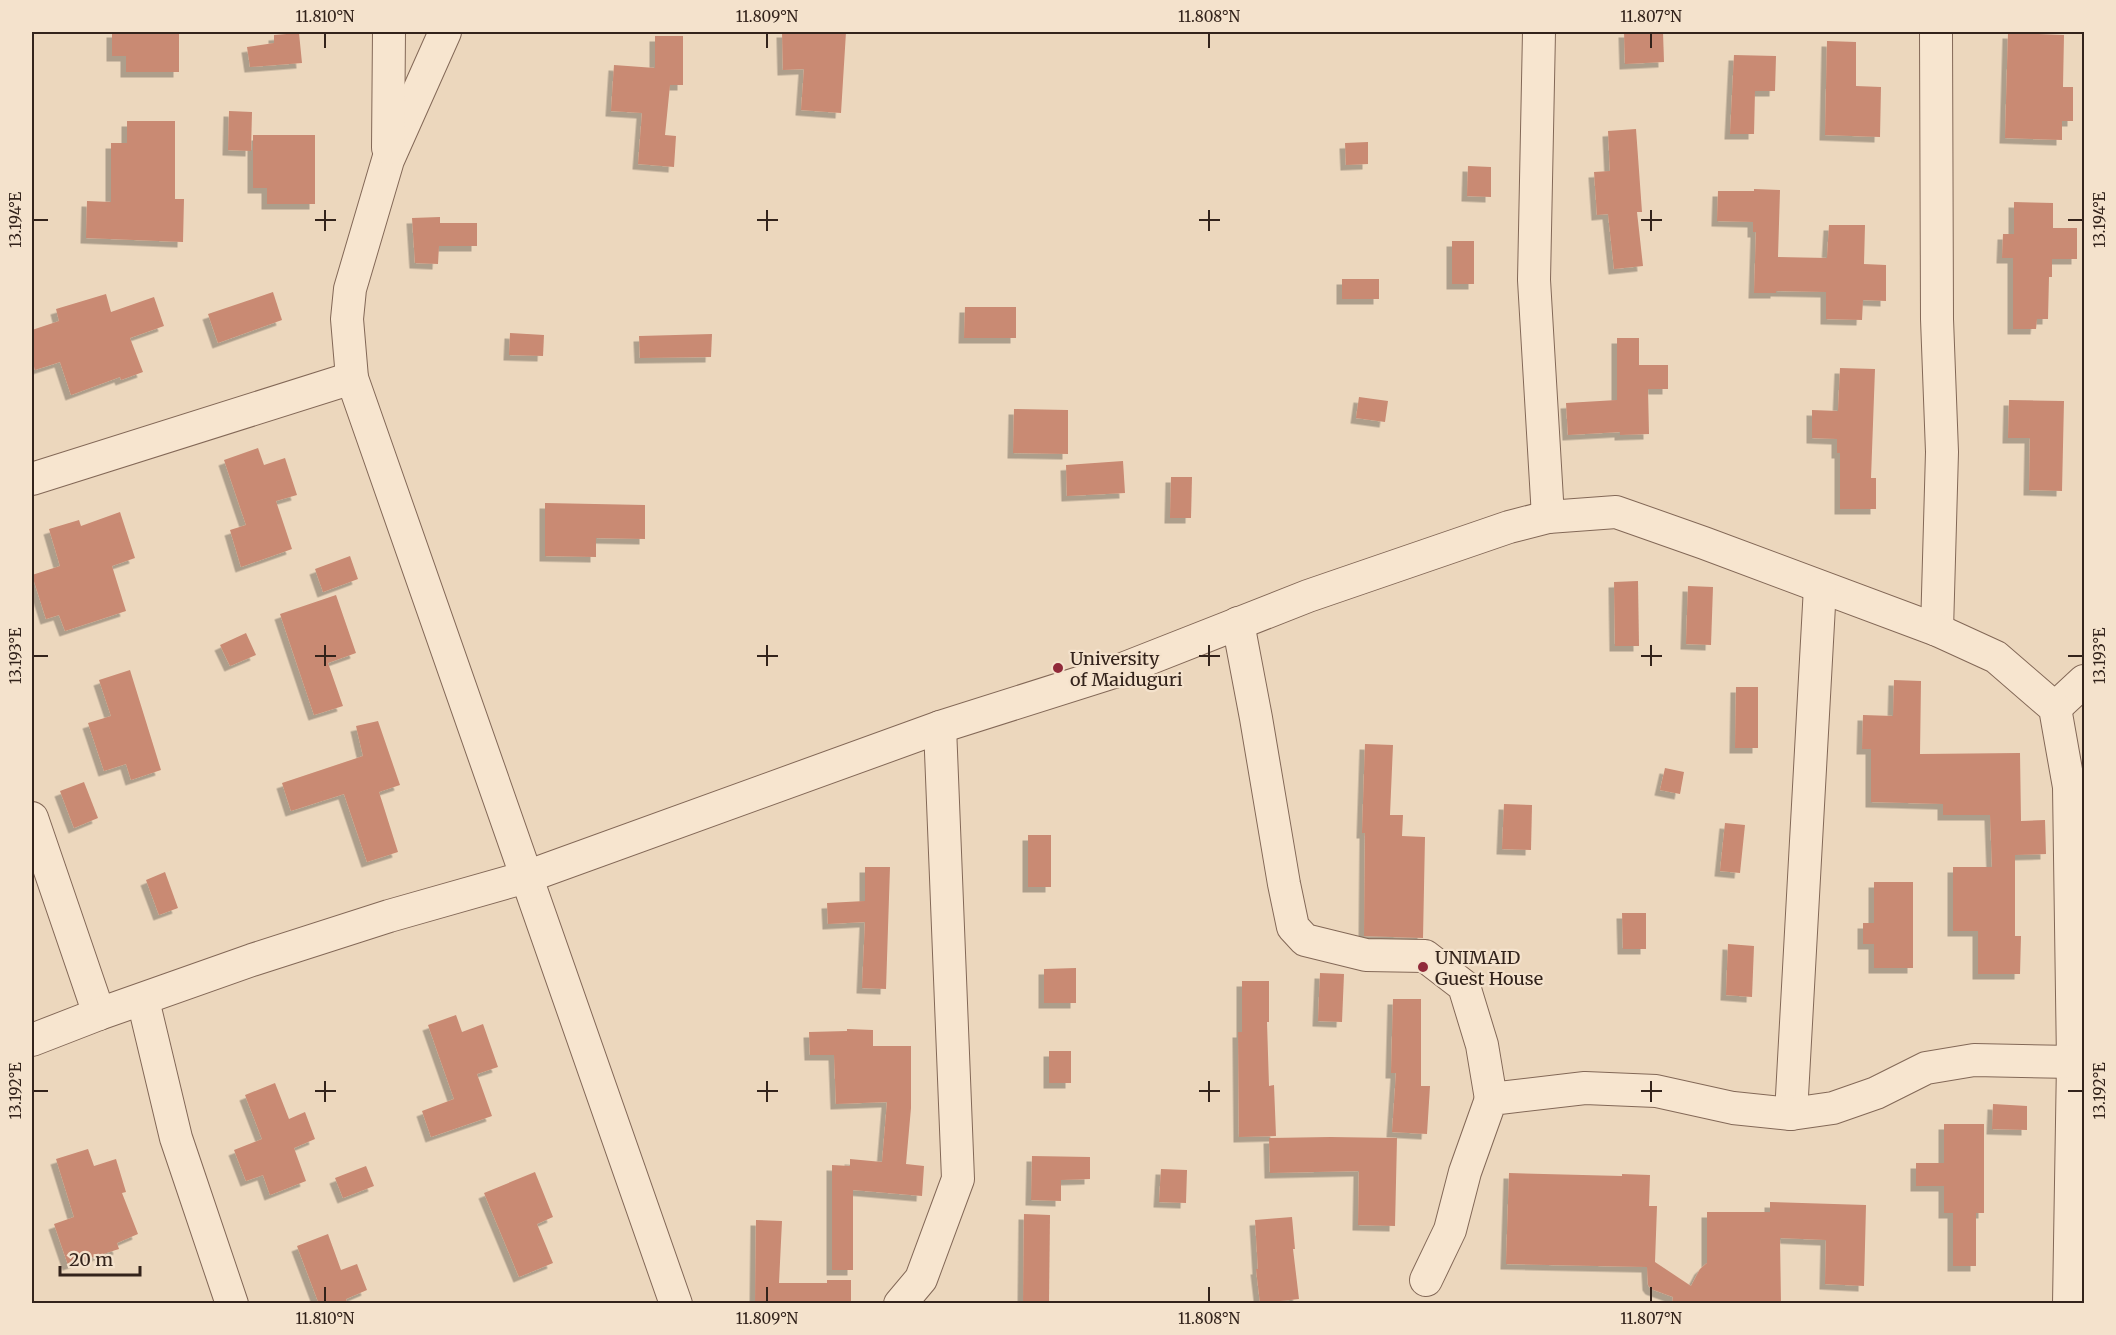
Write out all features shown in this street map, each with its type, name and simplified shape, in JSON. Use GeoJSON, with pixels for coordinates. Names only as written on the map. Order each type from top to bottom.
{"type":"FeatureCollection","features":[{"type":"Feature","properties":{"kind":"street"},"geometry":{"type":"LineString","coordinates":[[388,160],[389,32]]}},
{"type":"Feature","properties":{"kind":"street"},"geometry":{"type":"LineString","coordinates":[[449,32],[388,160],[350,290],[347,319],[352,378],[676,1304]]}},
{"type":"Feature","properties":{"kind":"street"},"geometry":{"type":"LineString","coordinates":[[1539,32],[1534,280],[1548,517]]}},
{"type":"Feature","properties":{"kind":"street"},"geometry":{"type":"LineString","coordinates":[[1936,32],[1937,319],[1942,452],[1937,630]]}},
{"type":"Feature","properties":{"kind":"street"},"geometry":{"type":"LineString","coordinates":[[32,479],[352,378]]}},
{"type":"Feature","properties":{"kind":"street"},"geometry":{"type":"LineString","coordinates":[[32,1040],[252,960],[377,920],[526,877],[940,728],[1120,670],[1308,596],[1509,527],[1548,517],[1616,512],[1937,630],[1996,657],[2055,708],[2069,787],[2073,1062],[2069,1304]]}},
{"type":"Feature","properties":{"kind":"street"},"geometry":{"type":"LineString","coordinates":[[1791,1114],[1820,587]]}},
{"type":"Feature","properties":{"kind":"street"},"geometry":{"type":"LineString","coordinates":[[1238,623],[1293,927],[1305,940],[1366,955],[1425,956],[1464,986],[1482,1045],[1491,1099],[1465,1173],[1450,1230],[1426,1280]]}},
{"type":"Feature","properties":{"kind":"street"},"geometry":{"type":"LineString","coordinates":[[2055,708],[2085,681]]}},
{"type":"Feature","properties":{"kind":"street"},"geometry":{"type":"LineString","coordinates":[[900,1304],[921,1279],[958,1179],[940,728]]}},
{"type":"Feature","properties":{"kind":"street"},"geometry":{"type":"LineString","coordinates":[[32,818],[99,1014]]}},
{"type":"Feature","properties":{"kind":"street"},"geometry":{"type":"LineString","coordinates":[[143,1000],[176,1138],[232,1304]]}},
{"type":"Feature","properties":{"kind":"street"},"geometry":{"type":"LineString","coordinates":[[1491,1099],[1585,1088],[1656,1091],[1733,1108],[1791,1114],[1833,1108],[1876,1093],[1926,1068],[1974,1060],[2073,1062]]}},
{"type":"Feature","properties":{"kind":"building"},"geometry":{"type":"Polygon","coordinates":[[[112,32],[179,32],[179,72],[126,72],[126,56],[112,56],[112,32]]]}},
{"type":"Feature","properties":{"kind":"building"},"geometry":{"type":"Polygon","coordinates":[[[782,32],[846,32],[841,113],[801,110],[804,69],[783,70],[782,32]]]}},
{"type":"Feature","properties":{"kind":"building"},"geometry":{"type":"Polygon","coordinates":[[[1624,32],[1663,32],[1664,62],[1625,64],[1624,32]]]}},
{"type":"Feature","properties":{"kind":"building"},"geometry":{"type":"Polygon","coordinates":[[[299,33],[302,63],[250,67],[247,47],[274,43],[274,35],[299,33]]]}},
{"type":"Feature","properties":{"kind":"building"},"geometry":{"type":"Polygon","coordinates":[[[2008,33],[2064,35],[2063,87],[2073,87],[2073,121],[2062,121],[2062,140],[2005,138],[2008,33]]]}},
{"type":"Feature","properties":{"kind":"building"},"geometry":{"type":"Polygon","coordinates":[[[655,36],[683,36],[683,85],[670,85],[665,135],[676,136],[674,167],[638,164],[642,113],[611,111],[614,65],[655,68],[655,36]]]}},
{"type":"Feature","properties":{"kind":"building"},"geometry":{"type":"Polygon","coordinates":[[[1827,41],[1856,42],[1856,86],[1881,87],[1880,137],[1825,135],[1827,41]]]}},
{"type":"Feature","properties":{"kind":"building"},"geometry":{"type":"Polygon","coordinates":[[[1734,55],[1776,56],[1775,91],[1755,91],[1754,134],[1730,134],[1734,55]]]}},
{"type":"Feature","properties":{"kind":"building"},"geometry":{"type":"Polygon","coordinates":[[[229,111],[252,112],[251,151],[228,150],[229,111]]]}},
{"type":"Feature","properties":{"kind":"building"},"geometry":{"type":"Polygon","coordinates":[[[127,121],[175,121],[175,199],[184,199],[183,242],[86,238],[87,201],[111,202],[111,143],[127,143],[127,121]]]}},
{"type":"Feature","properties":{"kind":"building"},"geometry":{"type":"Polygon","coordinates":[[[1636,129],[1642,212],[1637,212],[1643,266],[1614,269],[1608,214],[1597,215],[1594,172],[1610,171],[1608,131],[1636,129]]]}},
{"type":"Feature","properties":{"kind":"building"},"geometry":{"type":"Polygon","coordinates":[[[253,135],[315,135],[315,204],[267,204],[267,188],[253,188],[253,135]]]}},
{"type":"Feature","properties":{"kind":"building"},"geometry":{"type":"Polygon","coordinates":[[[1368,142],[1368,164],[1346,165],[1345,143],[1368,142]]]}},
{"type":"Feature","properties":{"kind":"building"},"geometry":{"type":"Polygon","coordinates":[[[1468,166],[1491,167],[1491,197],[1467,196],[1468,166]]]}},
{"type":"Feature","properties":{"kind":"building"},"geometry":{"type":"Polygon","coordinates":[[[1754,189],[1780,190],[1778,257],[1827,258],[1829,225],[1865,225],[1864,264],[1886,265],[1886,301],[1863,300],[1862,320],[1826,319],[1826,292],[1754,293],[1756,232],[1753,232],[1753,222],[1717,221],[1718,191],[1754,191],[1754,189]]]}},
{"type":"Feature","properties":{"kind":"building"},"geometry":{"type":"Polygon","coordinates":[[[2014,202],[2053,203],[2053,228],[2077,228],[2077,259],[2052,259],[2048,319],[2037,319],[2036,329],[2013,329],[2013,258],[2002,258],[2003,234],[2014,234],[2014,202]]]}},
{"type":"Feature","properties":{"kind":"building"},"geometry":{"type":"Polygon","coordinates":[[[440,217],[440,223],[477,223],[477,246],[439,246],[438,264],[415,263],[412,218],[440,217]]]}},
{"type":"Feature","properties":{"kind":"building"},"geometry":{"type":"Polygon","coordinates":[[[1452,241],[1474,241],[1474,284],[1452,284],[1452,241]]]}},
{"type":"Feature","properties":{"kind":"building"},"geometry":{"type":"Polygon","coordinates":[[[1342,279],[1379,279],[1379,299],[1342,299],[1342,279]]]}},
{"type":"Feature","properties":{"kind":"building"},"geometry":{"type":"Polygon","coordinates":[[[273,292],[282,320],[218,343],[208,314],[273,292]]]}},
{"type":"Feature","properties":{"kind":"building"},"geometry":{"type":"Polygon","coordinates":[[[106,294],[111,312],[154,297],[164,326],[130,338],[143,372],[121,380],[120,377],[71,395],[60,362],[35,370],[32,359],[32,330],[59,321],[56,309],[106,294]]]}},
{"type":"Feature","properties":{"kind":"building"},"geometry":{"type":"Polygon","coordinates":[[[965,307],[1016,307],[1016,338],[964,338],[965,307]]]}},
{"type":"Feature","properties":{"kind":"building"},"geometry":{"type":"Polygon","coordinates":[[[510,333],[544,335],[543,356],[509,355],[510,333]]]}},
{"type":"Feature","properties":{"kind":"building"},"geometry":{"type":"Polygon","coordinates":[[[712,334],[711,357],[640,358],[639,336],[712,334]]]}},
{"type":"Feature","properties":{"kind":"building"},"geometry":{"type":"Polygon","coordinates":[[[1617,338],[1639,338],[1639,365],[1668,365],[1668,389],[1648,389],[1649,434],[1620,435],[1620,432],[1568,435],[1566,403],[1617,400],[1617,338]]]}},
{"type":"Feature","properties":{"kind":"building"},"geometry":{"type":"Polygon","coordinates":[[[1840,368],[1875,369],[1871,478],[1876,478],[1876,509],[1840,509],[1840,453],[1837,453],[1837,439],[1812,438],[1812,410],[1838,411],[1840,368]]]}},
{"type":"Feature","properties":{"kind":"building"},"geometry":{"type":"Polygon","coordinates":[[[1359,397],[1388,401],[1385,422],[1356,418],[1359,397]]]}},
{"type":"Feature","properties":{"kind":"building"},"geometry":{"type":"Polygon","coordinates":[[[2009,400],[2064,401],[2062,491],[2029,490],[2030,438],[2008,438],[2009,400]]]}},
{"type":"Feature","properties":{"kind":"building"},"geometry":{"type":"Polygon","coordinates":[[[1014,409],[1068,410],[1068,454],[1013,453],[1014,409]]]}},
{"type":"Feature","properties":{"kind":"building"},"geometry":{"type":"Polygon","coordinates":[[[258,448],[264,465],[285,458],[297,495],[276,501],[292,549],[241,567],[230,530],[246,525],[224,460],[258,448]]]}},
{"type":"Feature","properties":{"kind":"building"},"geometry":{"type":"Polygon","coordinates":[[[1123,461],[1125,493],[1067,496],[1066,465],[1123,461]]]}},
{"type":"Feature","properties":{"kind":"building"},"geometry":{"type":"Polygon","coordinates":[[[1171,477],[1192,477],[1191,518],[1170,518],[1171,477]]]}},
{"type":"Feature","properties":{"kind":"building"},"geometry":{"type":"Polygon","coordinates":[[[545,503],[645,505],[645,539],[596,538],[596,557],[545,556],[545,503]]]}},
{"type":"Feature","properties":{"kind":"building"},"geometry":{"type":"Polygon","coordinates":[[[120,512],[135,558],[112,566],[126,611],[65,631],[59,615],[46,619],[32,575],[60,566],[49,529],[79,520],[81,526],[120,512]]]}},
{"type":"Feature","properties":{"kind":"building"},"geometry":{"type":"Polygon","coordinates":[[[350,556],[358,579],[323,592],[315,569],[350,556]]]}},
{"type":"Feature","properties":{"kind":"building"},"geometry":{"type":"Polygon","coordinates":[[[1638,581],[1639,646],[1615,646],[1614,582],[1638,581]]]}},
{"type":"Feature","properties":{"kind":"building"},"geometry":{"type":"Polygon","coordinates":[[[1688,586],[1713,587],[1711,645],[1686,644],[1688,586]]]}},
{"type":"Feature","properties":{"kind":"building"},"geometry":{"type":"Polygon","coordinates":[[[336,595],[356,653],[328,663],[343,706],[314,715],[280,614],[336,595]]]}},
{"type":"Feature","properties":{"kind":"building"},"geometry":{"type":"Polygon","coordinates":[[[246,633],[256,655],[230,666],[220,645],[246,633]]]}},
{"type":"Feature","properties":{"kind":"building"},"geometry":{"type":"Polygon","coordinates":[[[130,670],[161,770],[131,780],[126,764],[104,771],[88,723],[111,716],[99,680],[130,670]]]}},
{"type":"Feature","properties":{"kind":"building"},"geometry":{"type":"Polygon","coordinates":[[[1894,680],[1921,681],[1920,754],[2020,753],[2021,821],[2045,820],[2046,854],[2015,855],[2015,936],[2021,936],[2020,974],[1978,974],[1978,931],[1953,931],[1953,867],[1992,867],[1990,815],[1943,815],[1943,804],[1871,802],[1871,749],[1862,749],[1863,715],[1893,716],[1894,680]]]}},
{"type":"Feature","properties":{"kind":"building"},"geometry":{"type":"Polygon","coordinates":[[[1736,687],[1758,687],[1758,748],[1735,748],[1736,687]]]}},
{"type":"Feature","properties":{"kind":"building"},"geometry":{"type":"Polygon","coordinates":[[[378,721],[400,785],[379,792],[398,852],[367,862],[344,794],[291,811],[282,783],[363,756],[356,726],[378,721]]]}},
{"type":"Feature","properties":{"kind":"building"},"geometry":{"type":"Polygon","coordinates":[[[1365,744],[1393,745],[1390,815],[1403,815],[1402,836],[1425,837],[1423,938],[1364,936],[1365,833],[1362,833],[1365,744]]]}},
{"type":"Feature","properties":{"kind":"building"},"geometry":{"type":"Polygon","coordinates":[[[1665,768],[1684,772],[1680,794],[1660,790],[1665,768]]]}},
{"type":"Feature","properties":{"kind":"building"},"geometry":{"type":"Polygon","coordinates":[[[84,782],[98,818],[74,828],[60,791],[84,782]]]}},
{"type":"Feature","properties":{"kind":"building"},"geometry":{"type":"Polygon","coordinates":[[[1504,804],[1532,805],[1531,850],[1502,849],[1504,804]]]}},
{"type":"Feature","properties":{"kind":"building"},"geometry":{"type":"Polygon","coordinates":[[[1725,823],[1745,825],[1740,873],[1720,871],[1725,823]]]}},
{"type":"Feature","properties":{"kind":"building"},"geometry":{"type":"Polygon","coordinates":[[[1028,835],[1051,835],[1051,887],[1028,887],[1028,835]]]}},
{"type":"Feature","properties":{"kind":"building"},"geometry":{"type":"Polygon","coordinates":[[[865,867],[890,867],[886,989],[862,988],[865,922],[828,924],[827,903],[865,901],[865,867]]]}},
{"type":"Feature","properties":{"kind":"building"},"geometry":{"type":"Polygon","coordinates":[[[165,872],[178,908],[159,915],[146,880],[165,872]]]}},
{"type":"Feature","properties":{"kind":"building"},"geometry":{"type":"Polygon","coordinates":[[[1874,882],[1913,882],[1913,968],[1874,968],[1874,944],[1863,944],[1863,923],[1874,923],[1874,882]]]}},
{"type":"Feature","properties":{"kind":"building"},"geometry":{"type":"Polygon","coordinates":[[[1622,913],[1646,913],[1646,949],[1623,949],[1622,913]]]}},
{"type":"Feature","properties":{"kind":"building"},"geometry":{"type":"Polygon","coordinates":[[[1728,944],[1754,946],[1752,997],[1726,995],[1728,944]]]}},
{"type":"Feature","properties":{"kind":"building"},"geometry":{"type":"Polygon","coordinates":[[[1076,968],[1076,1003],[1044,1003],[1044,969],[1076,968]]]}},
{"type":"Feature","properties":{"kind":"building"},"geometry":{"type":"Polygon","coordinates":[[[1320,973],[1344,974],[1342,1022],[1318,1021],[1320,973]]]}},
{"type":"Feature","properties":{"kind":"building"},"geometry":{"type":"Polygon","coordinates":[[[1242,981],[1269,981],[1269,1022],[1267,1022],[1269,1086],[1274,1085],[1276,1136],[1239,1137],[1238,1032],[1242,1032],[1242,981]]]}},
{"type":"Feature","properties":{"kind":"building"},"geometry":{"type":"Polygon","coordinates":[[[1393,999],[1421,999],[1421,1086],[1430,1086],[1427,1134],[1392,1132],[1396,1073],[1391,1073],[1393,999]]]}},
{"type":"Feature","properties":{"kind":"building"},"geometry":{"type":"Polygon","coordinates":[[[456,1015],[462,1032],[483,1024],[498,1067],[477,1074],[492,1116],[431,1137],[422,1111],[454,1099],[428,1025],[456,1015]]]}},
{"type":"Feature","properties":{"kind":"building"},"geometry":{"type":"Polygon","coordinates":[[[847,1029],[873,1030],[873,1046],[911,1046],[911,1108],[906,1164],[924,1166],[922,1196],[853,1190],[853,1270],[832,1270],[832,1165],[850,1166],[850,1159],[882,1162],[887,1102],[836,1104],[834,1055],[810,1055],[809,1032],[847,1031],[847,1029]]]}},
{"type":"Feature","properties":{"kind":"building"},"geometry":{"type":"Polygon","coordinates":[[[1049,1051],[1071,1051],[1071,1083],[1049,1083],[1049,1051]]]}},
{"type":"Feature","properties":{"kind":"building"},"geometry":{"type":"Polygon","coordinates":[[[275,1083],[289,1119],[305,1112],[315,1139],[294,1148],[306,1181],[270,1195],[263,1175],[246,1181],[234,1150],[262,1139],[245,1095],[275,1083]]]}},
{"type":"Feature","properties":{"kind":"building"},"geometry":{"type":"Polygon","coordinates":[[[1993,1104],[2027,1106],[2027,1130],[1992,1129],[1993,1104]]]}},
{"type":"Feature","properties":{"kind":"building"},"geometry":{"type":"Polygon","coordinates":[[[1944,1124],[1984,1124],[1984,1213],[1976,1213],[1976,1266],[1953,1266],[1953,1213],[1944,1213],[1944,1186],[1916,1186],[1916,1163],[1944,1163],[1944,1124]]]}},
{"type":"Feature","properties":{"kind":"building"},"geometry":{"type":"Polygon","coordinates":[[[1269,1138],[1397,1138],[1395,1226],[1358,1225],[1359,1171],[1270,1173],[1269,1138]]]}},
{"type":"Feature","properties":{"kind":"building"},"geometry":{"type":"Polygon","coordinates":[[[88,1149],[94,1166],[116,1159],[126,1192],[122,1193],[138,1234],[117,1243],[119,1249],[68,1265],[54,1224],[74,1217],[56,1159],[88,1149]]]}},
{"type":"Feature","properties":{"kind":"building"},"geometry":{"type":"Polygon","coordinates":[[[1032,1156],[1090,1157],[1090,1179],[1061,1180],[1061,1201],[1031,1200],[1032,1156]]]}},
{"type":"Feature","properties":{"kind":"building"},"geometry":{"type":"Polygon","coordinates":[[[366,1166],[374,1186],[343,1198],[335,1178],[366,1166]]]}},
{"type":"Feature","properties":{"kind":"building"},"geometry":{"type":"Polygon","coordinates":[[[1161,1169],[1187,1170],[1186,1203],[1159,1202],[1161,1169]]]}},
{"type":"Feature","properties":{"kind":"building"},"geometry":{"type":"Polygon","coordinates":[[[535,1172],[553,1217],[537,1224],[553,1263],[519,1277],[484,1193],[535,1172]]]}},
{"type":"Feature","properties":{"kind":"building"},"geometry":{"type":"Polygon","coordinates":[[[1509,1173],[1650,1175],[1649,1206],[1657,1206],[1655,1262],[1691,1286],[1700,1269],[1707,1263],[1707,1212],[1770,1212],[1770,1202],[1866,1205],[1864,1286],[1825,1284],[1826,1240],[1780,1238],[1781,1304],[1672,1304],[1673,1297],[1651,1289],[1648,1285],[1647,1267],[1506,1264],[1509,1173]]]}},
{"type":"Feature","properties":{"kind":"building"},"geometry":{"type":"Polygon","coordinates":[[[1024,1214],[1050,1215],[1049,1304],[1023,1304],[1024,1214]]]}},
{"type":"Feature","properties":{"kind":"building"},"geometry":{"type":"Polygon","coordinates":[[[1292,1217],[1299,1299],[1260,1303],[1256,1269],[1258,1269],[1255,1220],[1292,1217]]]}},
{"type":"Feature","properties":{"kind":"building"},"geometry":{"type":"Polygon","coordinates":[[[756,1220],[782,1221],[779,1283],[827,1283],[827,1280],[851,1280],[851,1304],[755,1304],[756,1220]]]}},
{"type":"Feature","properties":{"kind":"building"},"geometry":{"type":"Polygon","coordinates":[[[328,1234],[341,1270],[357,1264],[367,1290],[346,1299],[347,1304],[319,1304],[297,1246],[328,1234]]]}},
{"type":"Feature","properties":{"kind":"place","name":"University of Maiduguri"},"geometry":{"type":"Point","coordinates":[1058,668]}},
{"type":"Feature","properties":{"kind":"place","name":"UNIMAID Guest House"},"geometry":{"type":"Point","coordinates":[1423,967]}}]}
